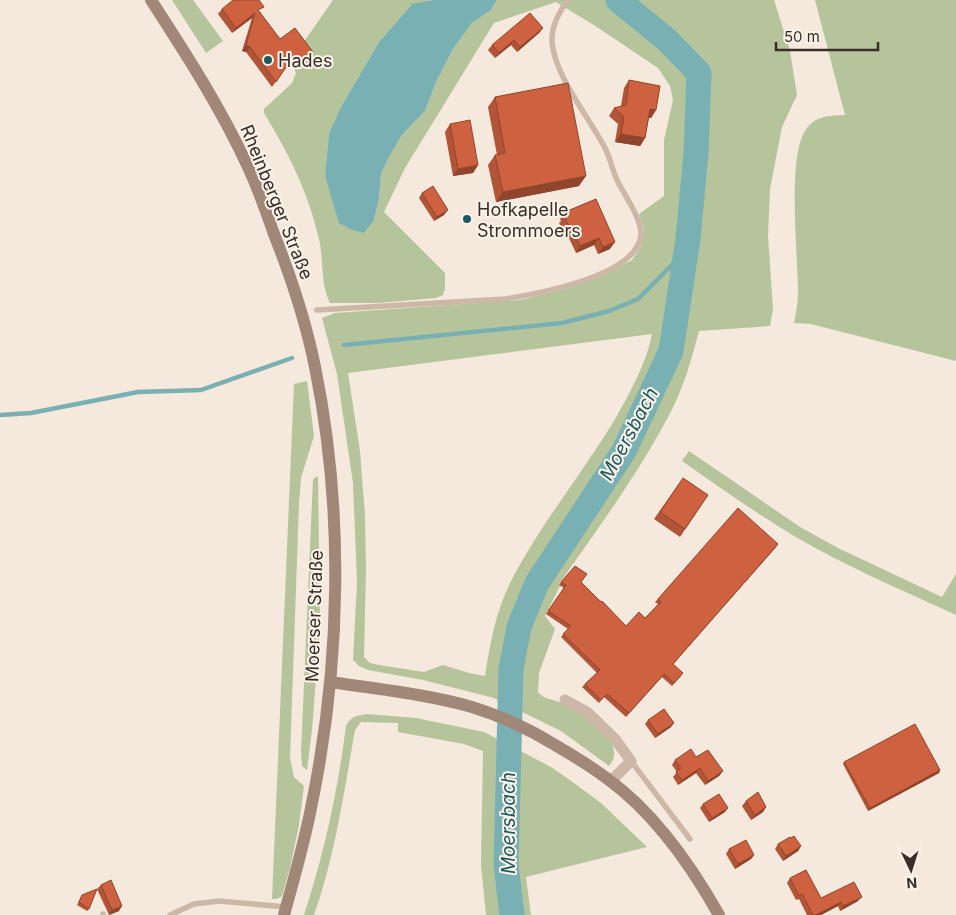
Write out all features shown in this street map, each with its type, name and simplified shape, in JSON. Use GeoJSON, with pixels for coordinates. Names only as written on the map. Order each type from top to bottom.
{"type":"FeatureCollection","features":[{"type":"Feature","properties":{"kind":"main road","name":"Rheinberger Straße"},"geometry":{"type":"LineString","coordinates":[[151,0],[220,112],[248,168],[288,268],[303,316]]}},
{"type":"Feature","properties":{"kind":"main road","name":"Moerser Straße"},"geometry":{"type":"LineString","coordinates":[[285,911],[304,843],[323,742],[330,682],[335,600],[335,549],[322,405],[303,316]]}},
{"type":"Feature","properties":{"kind":"main road"},"geometry":{"type":"LineString","coordinates":[[330,682],[420,695],[489,713],[530,730],[611,780],[636,804],[685,862],[719,915]]}},
{"type":"Feature","properties":{"kind":"street"},"geometry":{"type":"LineString","coordinates":[[565,700],[587,712],[615,740],[631,761],[611,780]]}},
{"type":"Feature","properties":{"kind":"lane"},"geometry":{"type":"LineString","coordinates":[[316,310],[504,299],[535,295],[588,280],[625,261],[636,250],[641,233],[636,217],[618,182],[606,151],[564,78],[555,57],[552,40],[555,25],[567,1]]}},
{"type":"Feature","properties":{"kind":"lane"},"geometry":{"type":"LineString","coordinates":[[631,761],[690,839]]}},
{"type":"Feature","properties":{"kind":"lane"},"geometry":{"type":"LineString","coordinates":[[170,915],[194,904],[219,901],[285,911]]}},
{"type":"Feature","properties":{"kind":"green space"},"geometry":{"type":"Polygon","coordinates":[[[172,0],[193,0],[223,41],[206,53],[172,0]]]}},
{"type":"Feature","properties":{"kind":"green space"},"geometry":{"type":"Polygon","coordinates":[[[333,0],[433,0],[411,5],[379,42],[342,105],[329,133],[325,176],[331,194],[374,220],[379,199],[381,174],[389,157],[402,135],[425,111],[437,80],[453,49],[472,23],[491,10],[497,0],[774,0],[790,51],[797,95],[782,127],[770,189],[768,236],[773,309],[770,326],[699,331],[690,364],[668,417],[630,482],[559,584],[560,586],[545,616],[555,629],[539,673],[538,692],[589,719],[608,737],[613,747],[614,756],[609,766],[561,731],[494,698],[423,680],[368,670],[359,666],[353,660],[357,582],[353,483],[337,374],[322,318],[335,313],[520,300],[569,288],[604,275],[632,260],[641,246],[644,229],[639,214],[664,196],[664,140],[673,100],[670,86],[658,68],[556,2],[494,23],[405,168],[384,212],[445,273],[443,295],[436,298],[378,303],[330,303],[323,280],[319,239],[309,205],[290,159],[264,113],[264,109],[292,83],[296,73],[294,69],[309,58],[301,46],[333,0]],[[652,334],[348,373],[360,451],[365,515],[364,657],[370,663],[424,672],[443,665],[485,676],[494,627],[511,581],[522,560],[614,421],[636,379],[652,334]]]}},
{"type":"Feature","properties":{"kind":"green space"},"geometry":{"type":"Polygon","coordinates":[[[815,0],[956,0],[956,361],[811,324],[794,323],[798,292],[795,185],[796,163],[800,144],[805,131],[813,122],[822,117],[845,115],[815,0]]]}},
{"type":"Feature","properties":{"kind":"green space"},"geometry":{"type":"Polygon","coordinates":[[[307,381],[314,436],[301,478],[299,504],[290,758],[294,777],[304,786],[299,825],[290,868],[282,896],[272,899],[294,384],[307,381]]]}},
{"type":"Feature","properties":{"kind":"green space"},"geometry":{"type":"Polygon","coordinates":[[[689,451],[800,527],[838,548],[942,597],[956,574],[956,615],[853,568],[794,536],[682,461],[689,451]]]}},
{"type":"Feature","properties":{"kind":"green space"},"geometry":{"type":"Polygon","coordinates":[[[318,476],[320,626],[307,770],[302,766],[301,752],[313,479],[318,476]]]}},
{"type":"Feature","properties":{"kind":"green space"},"geometry":{"type":"Polygon","coordinates":[[[367,714],[416,718],[484,732],[551,767],[567,778],[601,803],[647,847],[526,877],[531,915],[486,915],[481,865],[483,751],[464,744],[398,732],[398,723],[361,722],[355,730],[328,870],[314,915],[304,915],[330,822],[346,726],[354,717],[367,714]]]}},
{"type":"Feature","properties":{"kind":"water"},"geometry":{"type":"Polygon","coordinates":[[[433,0],[497,0],[491,10],[472,23],[453,49],[437,80],[425,111],[402,135],[389,157],[381,174],[379,199],[374,220],[364,233],[350,229],[339,223],[325,176],[329,133],[342,105],[379,42],[412,4],[433,0]]]}},
{"type":"Feature","properties":{"kind":"building"},"geometry":{"type":"Polygon","coordinates":[[[233,0],[259,0],[264,7],[258,10],[280,39],[295,28],[313,52],[297,63],[293,57],[276,82],[250,47],[246,45],[255,13],[236,28],[222,9],[233,0]]]}},
{"type":"Feature","properties":{"kind":"building"},"geometry":{"type":"Polygon","coordinates":[[[530,13],[543,28],[520,47],[514,40],[499,53],[492,45],[530,13]]]}},
{"type":"Feature","properties":{"kind":"building"},"geometry":{"type":"Polygon","coordinates":[[[629,80],[660,86],[656,110],[650,109],[645,138],[621,134],[624,117],[614,108],[626,105],[629,80]]]}},
{"type":"Feature","properties":{"kind":"building"},"geometry":{"type":"Polygon","coordinates":[[[568,83],[586,176],[503,192],[495,155],[505,153],[495,97],[568,83]]]}},
{"type":"Feature","properties":{"kind":"building"},"geometry":{"type":"Polygon","coordinates":[[[470,120],[478,165],[458,169],[450,124],[470,120]]]}},
{"type":"Feature","properties":{"kind":"building"},"geometry":{"type":"Polygon","coordinates":[[[433,186],[448,210],[437,217],[422,193],[433,186]]]}},
{"type":"Feature","properties":{"kind":"building"},"geometry":{"type":"Polygon","coordinates":[[[596,199],[615,242],[603,247],[599,238],[580,246],[573,229],[571,230],[564,216],[567,215],[565,212],[596,199]]]}},
{"type":"Feature","properties":{"kind":"building"},"geometry":{"type":"Polygon","coordinates":[[[683,478],[708,495],[685,529],[660,512],[683,478]]]}},
{"type":"Feature","properties":{"kind":"building"},"geometry":{"type":"Polygon","coordinates":[[[738,508],[778,544],[673,664],[683,673],[674,683],[664,674],[629,713],[607,694],[601,700],[585,684],[600,670],[563,634],[571,626],[548,611],[566,585],[561,582],[575,566],[587,574],[581,582],[626,626],[639,612],[645,618],[661,602],[658,599],[738,508]]]}},
{"type":"Feature","properties":{"kind":"building"},"geometry":{"type":"Polygon","coordinates":[[[664,709],[674,723],[658,734],[648,720],[664,709]]]}},
{"type":"Feature","properties":{"kind":"building"},"geometry":{"type":"Polygon","coordinates":[[[915,724],[940,770],[870,808],[844,762],[915,724]]]}},
{"type":"Feature","properties":{"kind":"building"},"geometry":{"type":"Polygon","coordinates":[[[691,749],[696,757],[708,750],[723,771],[708,781],[700,768],[682,780],[676,772],[681,768],[675,760],[691,749]]]}},
{"type":"Feature","properties":{"kind":"building"},"geometry":{"type":"Polygon","coordinates":[[[758,792],[766,807],[755,815],[746,801],[758,792]]]}},
{"type":"Feature","properties":{"kind":"building"},"geometry":{"type":"Polygon","coordinates":[[[719,794],[728,808],[712,818],[703,804],[719,794]]]}},
{"type":"Feature","properties":{"kind":"building"},"geometry":{"type":"Polygon","coordinates":[[[794,836],[801,846],[786,856],[778,844],[794,836]]]}},
{"type":"Feature","properties":{"kind":"building"},"geometry":{"type":"Polygon","coordinates":[[[746,840],[754,855],[738,864],[729,849],[746,840]]]}},
{"type":"Feature","properties":{"kind":"building"},"geometry":{"type":"Polygon","coordinates":[[[806,870],[821,898],[854,882],[862,897],[843,906],[841,902],[813,915],[802,894],[799,896],[790,878],[806,870]]]}},
{"type":"Feature","properties":{"kind":"building"},"geometry":{"type":"Polygon","coordinates":[[[111,880],[122,906],[112,910],[101,885],[111,880]]]}},
{"type":"Feature","properties":{"kind":"building"},"geometry":{"type":"Polygon","coordinates":[[[97,889],[89,909],[79,902],[82,895],[97,889]]]}},
{"type":"Feature","properties":{"kind":"waterway","name":"Moersbach"},"geometry":{"type":"LineString","coordinates":[[512,915],[506,865],[511,669],[519,627],[537,583],[624,451],[671,351],[688,239],[696,153],[699,73],[667,40],[618,0]]}},
{"type":"Feature","properties":{"kind":"waterway"},"geometry":{"type":"LineString","coordinates":[[344,345],[562,323],[609,311],[638,299],[686,251]]}},
{"type":"Feature","properties":{"kind":"waterway"},"geometry":{"type":"LineString","coordinates":[[0,415],[31,413],[138,392],[201,390],[292,358]]}},
{"type":"Feature","properties":{"kind":"place","name":"Hades"},"geometry":{"type":"Point","coordinates":[268,60]}},
{"type":"Feature","properties":{"kind":"place","name":"Hofkapelle Strommoers"},"geometry":{"type":"Point","coordinates":[467,219]}}]}
